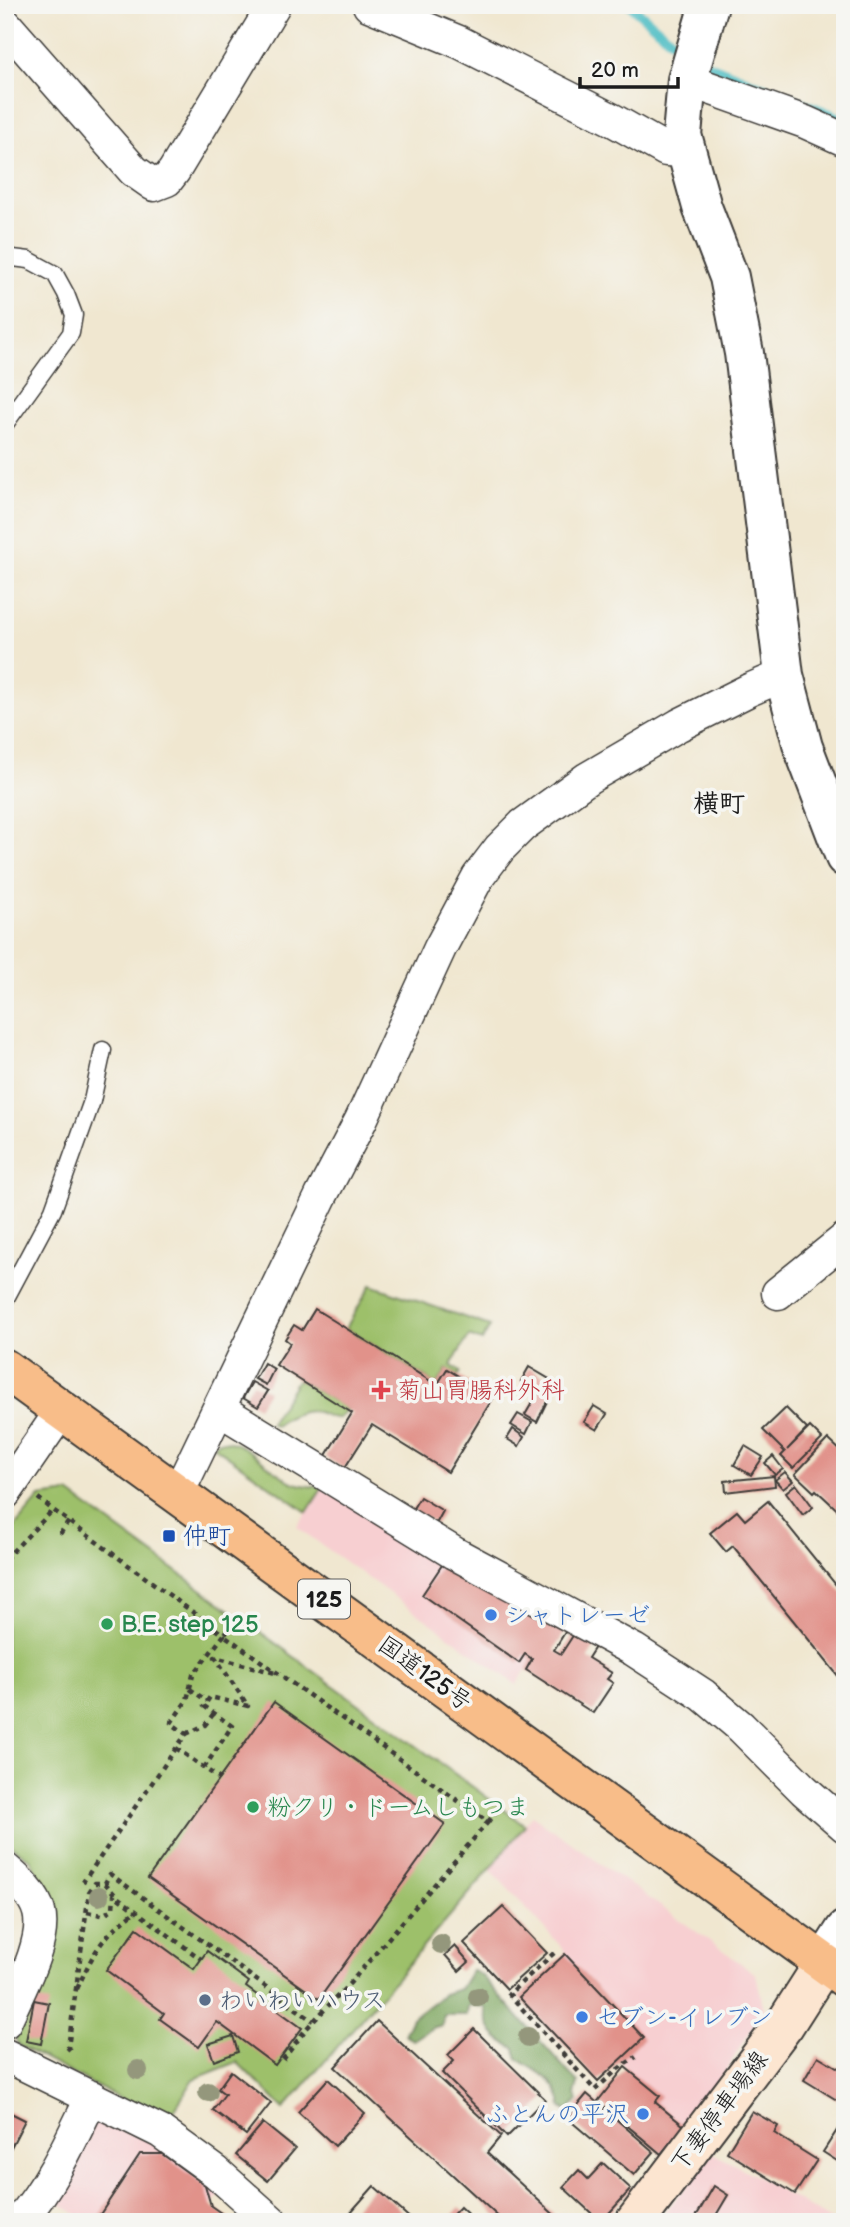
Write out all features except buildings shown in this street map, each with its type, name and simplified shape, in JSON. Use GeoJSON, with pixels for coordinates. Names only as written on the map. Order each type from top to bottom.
{"type":"FeatureCollection","features":[{"type":"Feature","properties":{"kind":"highway","name":"国道125号"},"geometry":{"type":"LineString","coordinates":[[5,1369],[834,1970]]}},
{"type":"Feature","properties":{"kind":"main road","name":"下妻停車場線"},"geometry":{"type":"LineString","coordinates":[[635,2222],[785,2024],[834,1970]]}},
{"type":"Feature","properties":{"kind":"street"},"geometry":{"type":"LineString","coordinates":[[5,24],[134,171],[154,185],[167,180],[174,171],[274,5]]}},
{"type":"Feature","properties":{"kind":"street"},"geometry":{"type":"LineString","coordinates":[[369,5],[459,42],[666,150],[687,151]]}},
{"type":"Feature","properties":{"kind":"street"},"geometry":{"type":"LineString","coordinates":[[709,5],[687,80],[682,135],[702,207],[729,277],[744,353],[784,676],[803,747],[845,857]]}},
{"type":"Feature","properties":{"kind":"street"},"geometry":{"type":"LineString","coordinates":[[687,80],[805,122],[845,140]]}},
{"type":"Feature","properties":{"kind":"street"},"geometry":{"type":"LineString","coordinates":[[178,1493],[361,1119],[440,948],[471,888],[486,866],[523,825],[588,778],[679,725],[749,690],[784,676]]}},
{"type":"Feature","properties":{"kind":"street"},"geometry":{"type":"LineString","coordinates":[[778,1293],[845,1239]]}},
{"type":"Feature","properties":{"kind":"street"},"geometry":{"type":"LineString","coordinates":[[219,1409],[454,1553],[634,1650],[703,1695],[845,1825]]}},
{"type":"Feature","properties":{"kind":"street"},"geometry":{"type":"LineString","coordinates":[[5,1493],[62,1410]]}},
{"type":"Feature","properties":{"kind":"street"},"geometry":{"type":"LineString","coordinates":[[5,1869],[31,1895],[40,1913],[40,1940],[5,2022]]}},
{"type":"Feature","properties":{"kind":"street"},"geometry":{"type":"LineString","coordinates":[[834,1970],[845,1930]]}},
{"type":"Feature","properties":{"kind":"street"},"geometry":{"type":"LineString","coordinates":[[5,2055],[152,2126],[183,2147],[272,2222]]}},
{"type":"Feature","properties":{"kind":"street"},"geometry":{"type":"LineString","coordinates":[[19,2222],[43,2193],[58,2168],[92,2097]]}},
{"type":"Feature","properties":{"kind":"lane"},"geometry":{"type":"LineString","coordinates":[[5,257],[29,260],[55,274],[74,315],[71,333],[12,400],[5,424]]}},
{"type":"Feature","properties":{"kind":"lane"},"geometry":{"type":"LineString","coordinates":[[5,1300],[53,1210],[92,1101],[103,1051]]}},
{"type":"Feature","properties":{"kind":"path"},"geometry":{"type":"LineString","coordinates":[[37,1498],[224,1635],[488,1822]]}},
{"type":"Feature","properties":{"kind":"path"},"geometry":{"type":"LineString","coordinates":[[5,1559],[54,1510]]}},
{"type":"Feature","properties":{"kind":"path"},"geometry":{"type":"LineString","coordinates":[[60,1534],[69,1521]]}},
{"type":"Feature","properties":{"kind":"path"},"geometry":{"type":"LineString","coordinates":[[186,1734],[171,1723],[187,1700],[193,1675],[234,1620]]}},
{"type":"Feature","properties":{"kind":"path"},"geometry":{"type":"LineString","coordinates":[[209,1654],[283,1675]]}},
{"type":"Feature","properties":{"kind":"path"},"geometry":{"type":"LineString","coordinates":[[204,1768],[232,1726],[204,1706],[207,1701],[210,1697],[248,1706],[215,1657]]}},
{"type":"Feature","properties":{"kind":"path"},"geometry":{"type":"LineString","coordinates":[[190,1689],[207,1701]]}},
{"type":"Feature","properties":{"kind":"path"},"geometry":{"type":"LineString","coordinates":[[82,1882],[186,1734],[205,1725],[214,1713]]}},
{"type":"Feature","properties":{"kind":"path"},"geometry":{"type":"LineString","coordinates":[[176,1748],[220,1779]]}},
{"type":"Feature","properties":{"kind":"path"},"geometry":{"type":"LineString","coordinates":[[282,2062],[313,2021],[351,1982],[501,1804]]}},
{"type":"Feature","properties":{"kind":"path"},"geometry":{"type":"LineString","coordinates":[[105,1883],[110,1874],[313,2021]]}},
{"type":"Feature","properties":{"kind":"path"},"geometry":{"type":"LineString","coordinates":[[105,1883],[114,1894],[201,1959]]}},
{"type":"Feature","properties":{"kind":"path"},"geometry":{"type":"LineString","coordinates":[[74,2054],[68,2048],[89,1892],[95,1884],[105,1883]]}},
{"type":"Feature","properties":{"kind":"path"},"geometry":{"type":"LineString","coordinates":[[87,1912],[102,1914],[113,1909],[114,1894]]}},
{"type":"Feature","properties":{"kind":"path"},"geometry":{"type":"LineString","coordinates":[[75,1993],[96,1949],[107,1935],[136,1911]]}},
{"type":"Feature","properties":{"kind":"path"},"geometry":{"type":"LineString","coordinates":[[554,1953],[509,1994],[595,2090],[636,2057]]}},
{"type":"Feature","properties":{"kind":"shaded area"},"geometry":{"type":"Polygon","coordinates":[[[323,1487],[454,1553],[532,1659],[517,1685],[297,1527],[323,1487]]]}},
{"type":"Feature","properties":{"kind":"shaded area"},"geometry":{"type":"Polygon","coordinates":[[[532,1815],[756,1974],[764,2009],[725,2072],[664,2156],[598,2101],[625,2068],[620,2061],[598,2081],[519,1997],[566,1952],[490,1869],[532,1815]]]}},
{"type":"Feature","properties":{"kind":"shaded area"},"geometry":{"type":"Polygon","coordinates":[[[92,2097],[228,2183],[200,2222],[89,2222],[43,2193],[92,2097]]]}},
{"type":"Feature","properties":{"kind":"shaded area"},"geometry":{"type":"Polygon","coordinates":[[[713,2153],[754,2175],[834,2222],[657,2222],[713,2153]]]}},
{"type":"Feature","properties":{"kind":"green space"},"geometry":{"type":"Polygon","coordinates":[[[371,1285],[490,1326],[482,1341],[469,1336],[451,1365],[460,1372],[458,1376],[447,1369],[437,1385],[346,1328],[371,1285]]]}},
{"type":"Feature","properties":{"kind":"green space"},"geometry":{"type":"Polygon","coordinates":[[[298,1379],[347,1409],[339,1418],[306,1412],[289,1417],[275,1426],[270,1423],[298,1379]]]}},
{"type":"Feature","properties":{"kind":"green space"},"geometry":{"type":"Polygon","coordinates":[[[219,1441],[240,1445],[295,1483],[323,1487],[307,1512],[214,1446],[219,1441]]]}},
{"type":"Feature","properties":{"kind":"green space","name":"粉クリ・ドームしもつま"},"geometry":{"type":"Polygon","coordinates":[[[69,1493],[525,1825],[284,2109],[237,2062],[194,2079],[166,2123],[18,2045],[13,2029],[57,1935],[51,1895],[30,1859],[5,1841],[5,1538],[40,1497],[69,1493]]]}},
{"type":"Feature","properties":{"kind":"green space"},"geometry":{"type":"Polygon","coordinates":[[[472,1970],[482,1976],[578,2083],[575,2094],[578,2100],[569,2110],[562,2108],[553,2084],[518,2059],[515,2048],[501,2041],[493,2032],[485,2007],[468,2005],[467,2015],[444,2015],[442,2025],[413,2040],[404,2035],[412,2018],[444,1994],[460,1989],[472,1970]]]}},
{"type":"Feature","properties":{"kind":"waterway"},"geometry":{"type":"LineString","coordinates":[[630,5],[672,41]]}},
{"type":"Feature","properties":{"kind":"waterway"},"geometry":{"type":"LineString","coordinates":[[706,64],[845,120]]}},
{"type":"Feature","properties":{"kind":"place","name":"菊山胃腸科外科"},"geometry":{"type":"Point","coordinates":[381,1390]}},
{"type":"Feature","properties":{"kind":"place","name":"仲町"},"geometry":{"type":"Point","coordinates":[169,1536]}},
{"type":"Feature","properties":{"kind":"place","name":"シャトレーゼ"},"geometry":{"type":"Point","coordinates":[491,1615]}},
{"type":"Feature","properties":{"kind":"place","name":"B.E. step 125"},"geometry":{"type":"Point","coordinates":[107,1624]}},
{"type":"Feature","properties":{"kind":"place","name":"粉クリ・ドームしもつま"},"geometry":{"type":"Point","coordinates":[253,1807]}},
{"type":"Feature","properties":{"kind":"place","name":"わいわいハウス"},"geometry":{"type":"Point","coordinates":[205,2000]}},
{"type":"Feature","properties":{"kind":"place","name":"セブン-イレブン"},"geometry":{"type":"Point","coordinates":[582,2017]}},
{"type":"Feature","properties":{"kind":"place","name":"ふとんの平沢"},"geometry":{"type":"Point","coordinates":[643,2114]}},
{"type":"Feature","properties":{"kind":"district","name":"横町"},"geometry":{"type":"Point","coordinates":[719,803]}}]}
